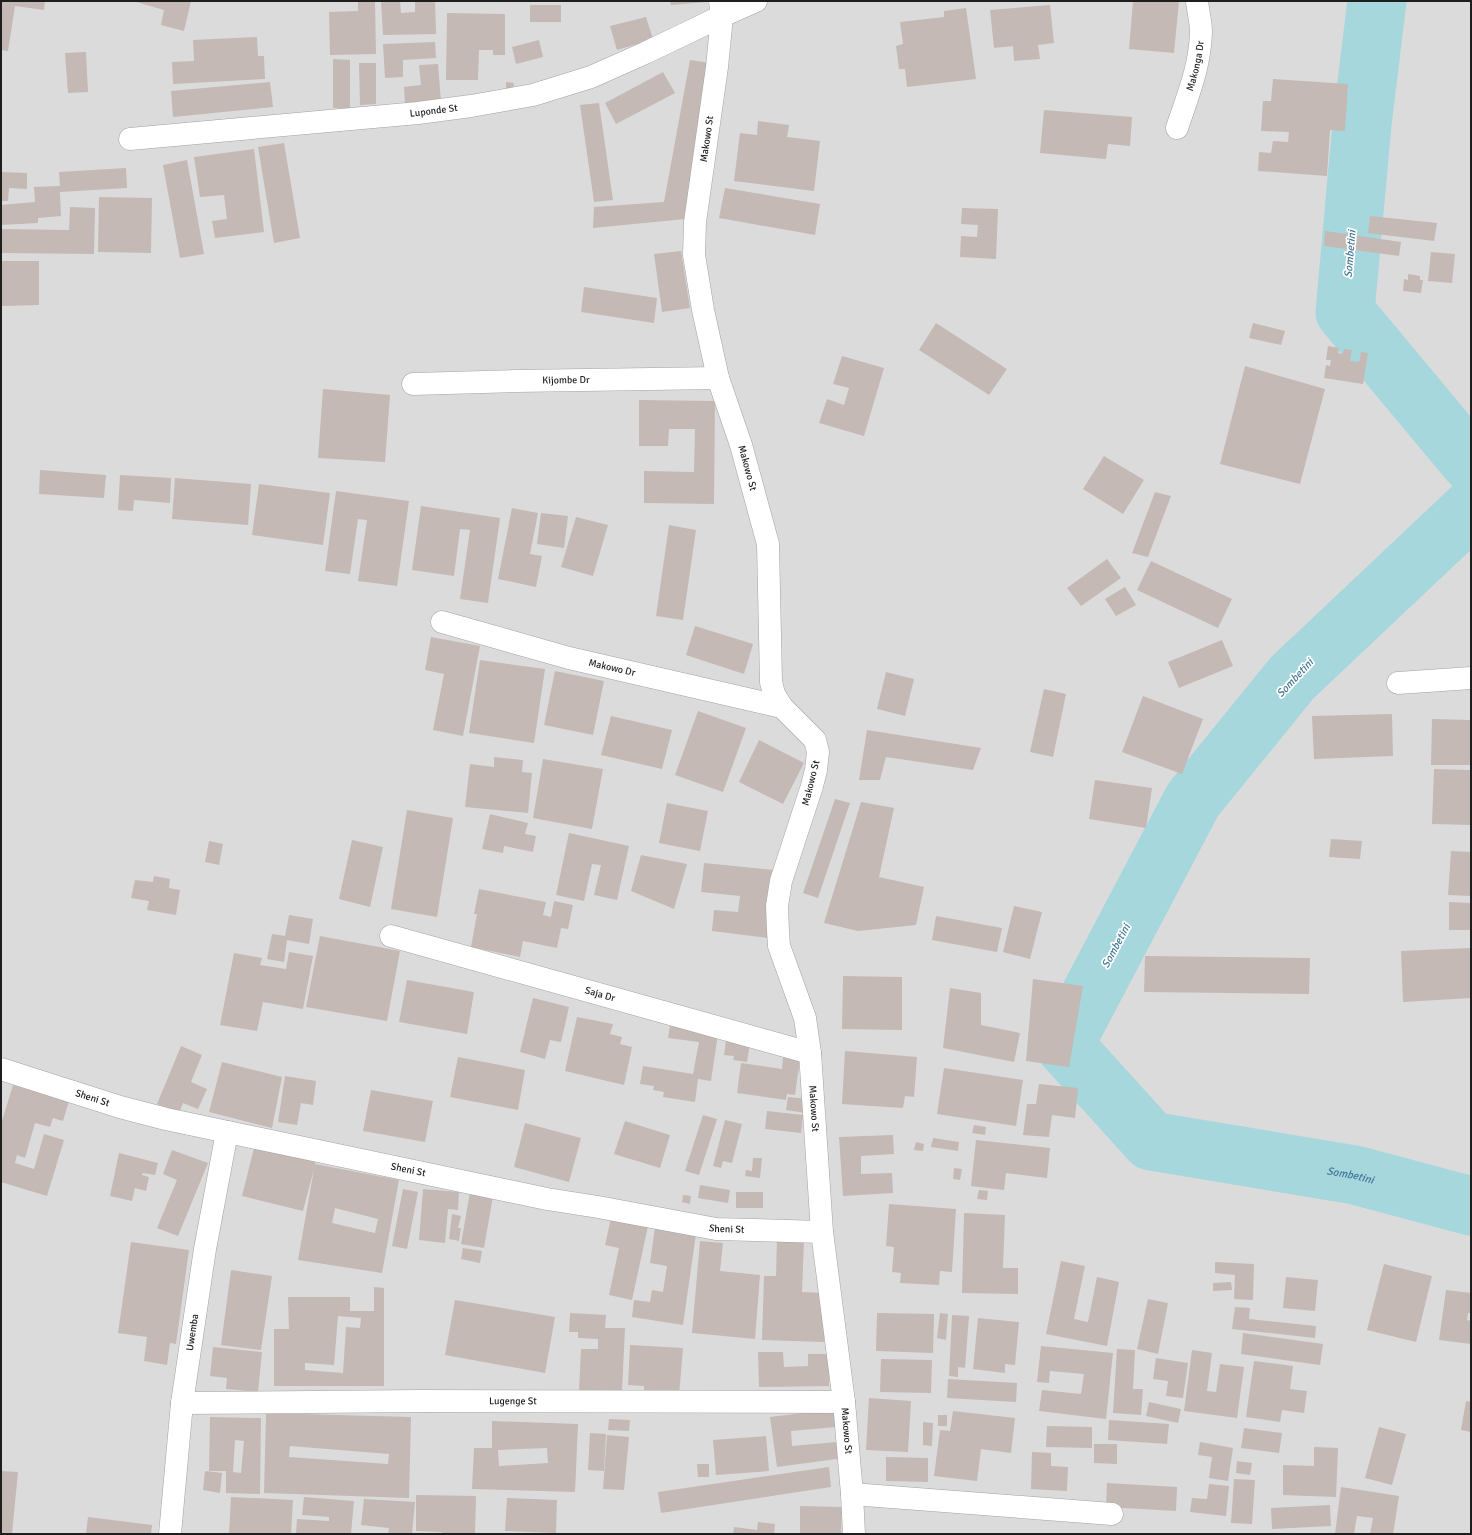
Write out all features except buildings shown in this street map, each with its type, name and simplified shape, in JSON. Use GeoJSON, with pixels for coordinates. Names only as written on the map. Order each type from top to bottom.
{"type":"FeatureCollection","features":[{"type":"Feature","properties":{"kind":"street","name":"Luponde St"},"geometry":{"type":"LineString","coordinates":[[130,139],[418,113],[533,95],[591,77],[645,53],[721,8],[756,1]]}},
{"type":"Feature","properties":{"kind":"street","name":"Makonga Dr"},"geometry":{"type":"LineString","coordinates":[[1177,128],[1196,76],[1201,31],[1198,1]]}},
{"type":"Feature","properties":{"kind":"street","name":"Makowo St"},"geometry":{"type":"LineString","coordinates":[[721,8],[717,67],[695,222],[694,255],[703,310],[718,378],[741,445],[768,544],[771,682],[774,694],[782,707],[815,740],[818,752],[812,786],[781,881],[777,906],[779,946],[806,1018],[810,1053],[822,1232],[844,1402],[854,1534]]}},
{"type":"Feature","properties":{"kind":"street","name":"Kijombe Dr"},"geometry":{"type":"LineString","coordinates":[[413,384],[718,378]]}},
{"type":"Feature","properties":{"kind":"street","name":"Makowo Dr"},"geometry":{"type":"LineString","coordinates":[[442,622],[569,658],[782,707]]}},
{"type":"Feature","properties":{"kind":"street"},"geometry":{"type":"LineString","coordinates":[[1398,683],[1471,678]]}},
{"type":"Feature","properties":{"kind":"street","name":"Saja Dr"},"geometry":{"type":"LineString","coordinates":[[391,936],[810,1053]]}},
{"type":"Feature","properties":{"kind":"street","name":"Sheni St"},"geometry":{"type":"LineString","coordinates":[[1,1069],[120,1107],[166,1119],[548,1199],[716,1229],[822,1232]]}},
{"type":"Feature","properties":{"kind":"street","name":"Uwemba"},"geometry":{"type":"LineString","coordinates":[[170,1534],[182,1403],[205,1249],[227,1132]]}},
{"type":"Feature","properties":{"kind":"street","name":"Lugenge St"},"geometry":{"type":"LineString","coordinates":[[182,1403],[544,1400],[844,1402]]}},
{"type":"Feature","properties":{"kind":"street"},"geometry":{"type":"LineString","coordinates":[[852,1494],[1112,1514]]}},
{"type":"Feature","properties":{"kind":"shaded area","name":"Sombetini"},"geometry":{"type":"Polygon","coordinates":[[[1,1],[1471,1],[1471,1534],[1,1534],[1,1]]]}},
{"type":"Feature","properties":{"kind":"waterway","name":"Sombetini"},"geometry":{"type":"LineString","coordinates":[[1377,1],[1362,124],[1345,312],[1471,463]]}},
{"type":"Feature","properties":{"kind":"waterway","name":"Sombetini"},"geometry":{"type":"LineString","coordinates":[[1471,509],[1292,678],[1193,800],[1064,1045],[1151,1141],[1355,1175],[1471,1206]]}}]}
